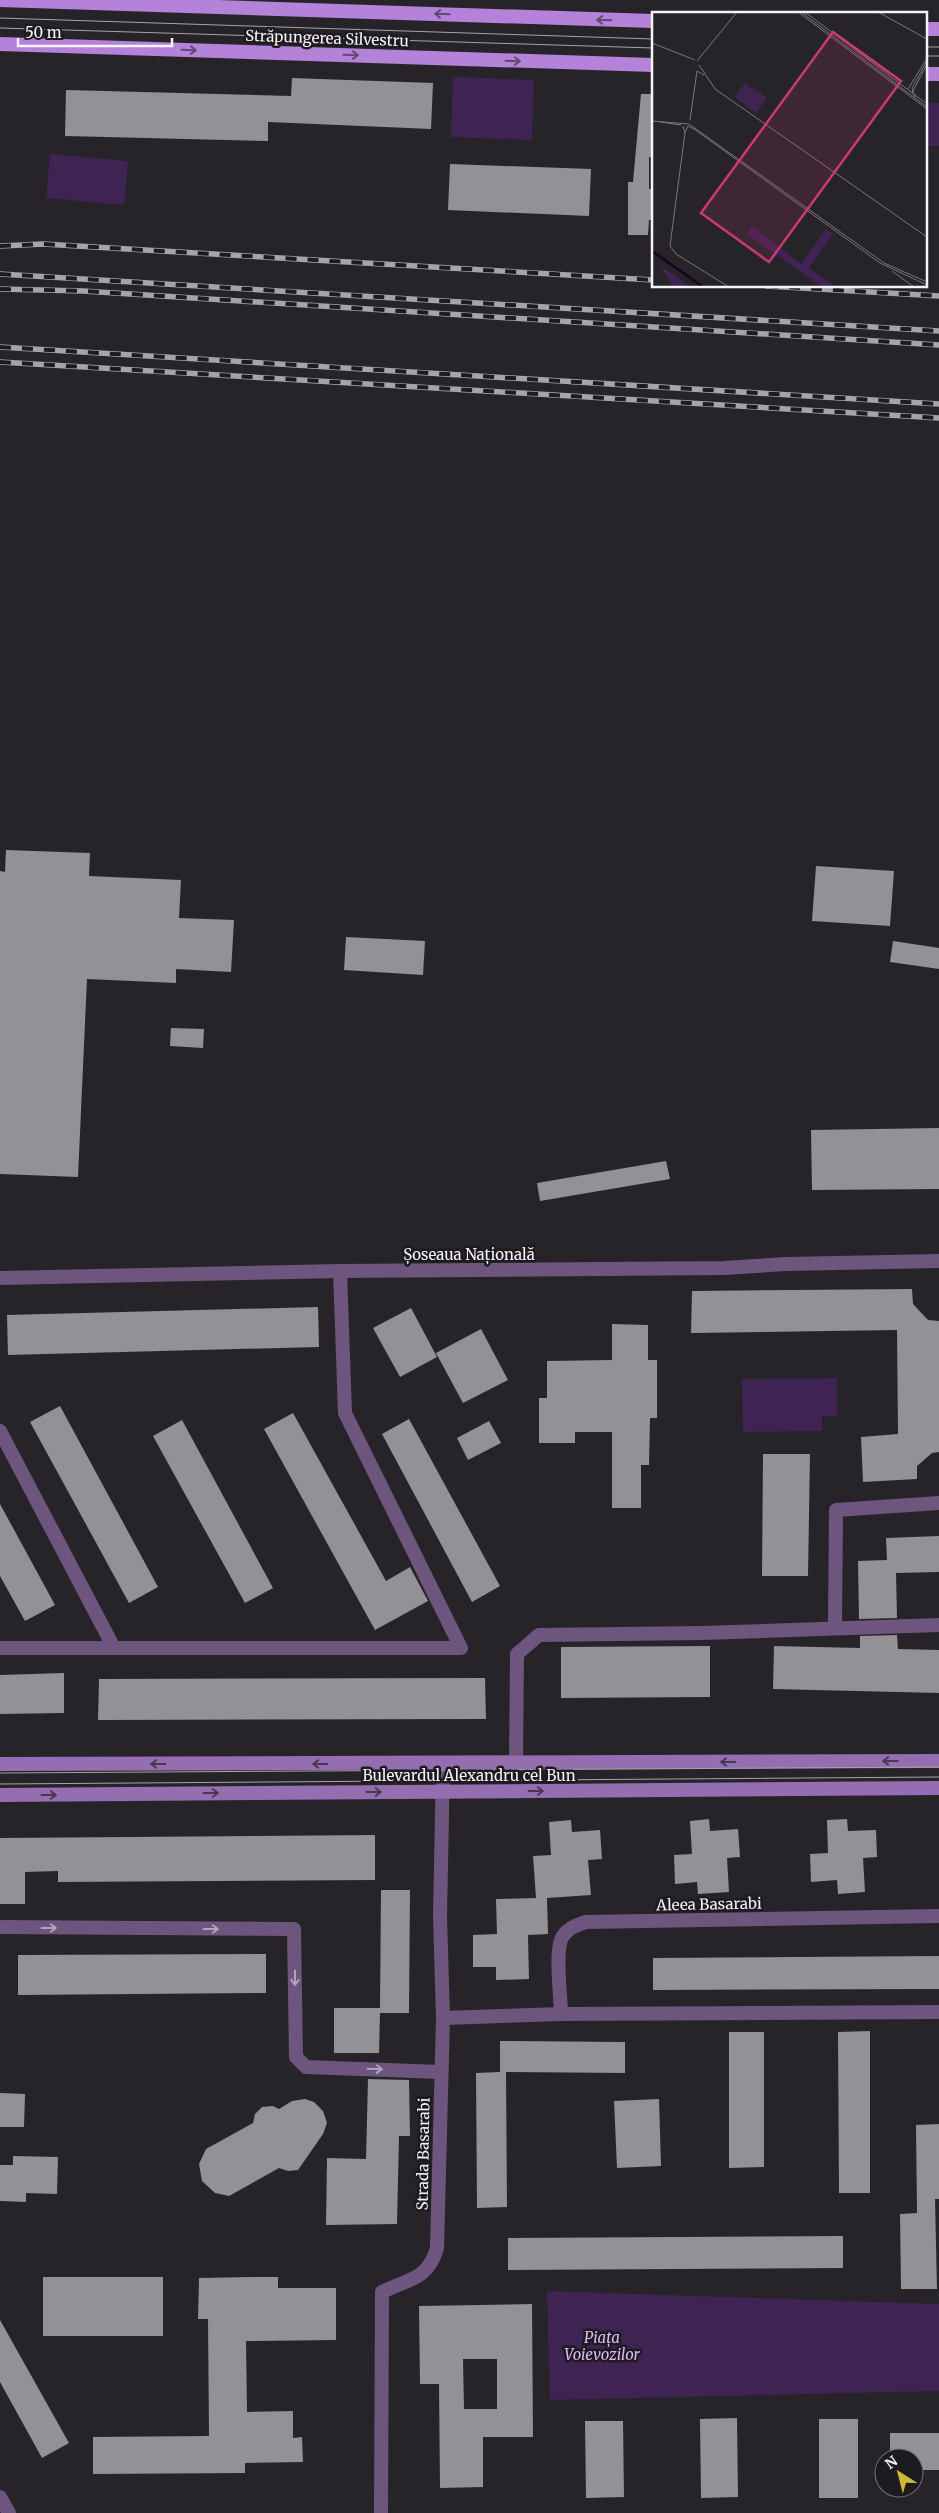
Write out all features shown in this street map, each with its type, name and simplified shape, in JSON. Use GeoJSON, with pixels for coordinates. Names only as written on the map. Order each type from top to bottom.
{"type":"FeatureCollection","features":[{"type":"Feature","properties":{"kind":"main road"},"geometry":{"type":"LineString","coordinates":[[0,0],[652,21]]}},
{"type":"Feature","properties":{"kind":"main road"},"geometry":{"type":"LineString","coordinates":[[926,29],[939,29]]}},
{"type":"Feature","properties":{"kind":"main road","name":"Străpungerea Silvestru"},"geometry":{"type":"LineString","coordinates":[[0,44],[652,65]]}},
{"type":"Feature","properties":{"kind":"main road"},"geometry":{"type":"LineString","coordinates":[[926,74],[939,74]]}},
{"type":"Feature","properties":{"kind":"main road","name":"Bulevardul Alexandru cel Bun"},"geometry":{"type":"LineString","coordinates":[[0,1764],[939,1761]]}},
{"type":"Feature","properties":{"kind":"main road","name":"Bulevardul Alexandru cel Bun"},"geometry":{"type":"LineString","coordinates":[[0,1795],[939,1788]]}},
{"type":"Feature","properties":{"kind":"street","name":"Șoseaua Națională"},"geometry":{"type":"LineString","coordinates":[[0,1278],[724,1268],[786,1264],[939,1261]]}},
{"type":"Feature","properties":{"kind":"street"},"geometry":{"type":"LineString","coordinates":[[0,1648],[462,1648],[345,1413],[340,1272]]}},
{"type":"Feature","properties":{"kind":"street"},"geometry":{"type":"LineString","coordinates":[[0,1431],[114,1648]]}},
{"type":"Feature","properties":{"kind":"street"},"geometry":{"type":"LineString","coordinates":[[835,1627],[836,1510],[939,1502]]}},
{"type":"Feature","properties":{"kind":"street"},"geometry":{"type":"LineString","coordinates":[[516,1763],[517,1654],[539,1635],[702,1633],[835,1627],[939,1625]]}},
{"type":"Feature","properties":{"kind":"street","name":"Strada Basarabi"},"geometry":{"type":"LineString","coordinates":[[381,2513],[382,2292],[421,2276],[434,2261],[437,2248],[443,2018],[440,1916],[443,1763]]}},
{"type":"Feature","properties":{"kind":"street","name":"Aleea Basarabi"},"geometry":{"type":"LineString","coordinates":[[561,2014],[559,1944],[574,1926],[586,1922],[939,1916]]}},
{"type":"Feature","properties":{"kind":"street"},"geometry":{"type":"LineString","coordinates":[[0,1927],[294,1929],[296,2057],[306,2067],[441,2072]]}},
{"type":"Feature","properties":{"kind":"street"},"geometry":{"type":"LineString","coordinates":[[443,2018],[561,2014],[939,2012]]}},
{"type":"Feature","properties":{"kind":"street"},"geometry":{"type":"LineString","coordinates":[[0,2497],[9,2513]]}},
{"type":"Feature","properties":{"kind":"green space"},"geometry":{"type":"Polygon","coordinates":[[[453,77],[534,80],[532,140],[451,137],[453,77]]]}},
{"type":"Feature","properties":{"kind":"green space"},"geometry":{"type":"Polygon","coordinates":[[[926,103],[939,103],[939,146],[926,146],[926,103]]]}},
{"type":"Feature","properties":{"kind":"green space"},"geometry":{"type":"Polygon","coordinates":[[[50,154],[128,161],[124,205],[46,198],[50,154]]]}},
{"type":"Feature","properties":{"kind":"green space"},"geometry":{"type":"Polygon","coordinates":[[[837,1378],[837,1416],[822,1416],[822,1431],[743,1432],[742,1379],[837,1378]]]}},
{"type":"Feature","properties":{"kind":"green space","name":"Piața Voievozilor"},"geometry":{"type":"Polygon","coordinates":[[[547,2291],[939,2304],[939,2391],[550,2400],[547,2291]]]}},
{"type":"Feature","properties":{"kind":"building"},"geometry":{"type":"Polygon","coordinates":[[[292,78],[433,83],[431,129],[268,122],[268,141],[65,136],[66,90],[291,96],[292,78]]]}},
{"type":"Feature","properties":{"kind":"building"},"geometry":{"type":"Polygon","coordinates":[[[641,94],[652,94],[652,158],[649,157],[649,189],[652,189],[652,220],[649,220],[648,235],[628,235],[628,182],[633,182],[641,94]]]}},
{"type":"Feature","properties":{"kind":"building"},"geometry":{"type":"Polygon","coordinates":[[[450,164],[591,169],[589,216],[448,210],[450,164]]]}},
{"type":"Feature","properties":{"kind":"building"},"geometry":{"type":"Polygon","coordinates":[[[6,850],[90,853],[89,876],[181,880],[179,918],[234,920],[231,972],[176,969],[176,983],[87,979],[78,1177],[0,1174],[0,871],[5,872],[6,850]]]}},
{"type":"Feature","properties":{"kind":"building"},"geometry":{"type":"Polygon","coordinates":[[[816,866],[894,871],[890,926],[812,921],[816,866]]]}},
{"type":"Feature","properties":{"kind":"building"},"geometry":{"type":"Polygon","coordinates":[[[346,937],[425,941],[423,975],[344,970],[346,937]]]}},
{"type":"Feature","properties":{"kind":"building"},"geometry":{"type":"Polygon","coordinates":[[[893,941],[939,948],[939,969],[890,962],[893,941]]]}},
{"type":"Feature","properties":{"kind":"building"},"geometry":{"type":"Polygon","coordinates":[[[171,1028],[204,1029],[203,1048],[170,1046],[171,1028]]]}},
{"type":"Feature","properties":{"kind":"building"},"geometry":{"type":"Polygon","coordinates":[[[939,1128],[939,1189],[812,1190],[811,1130],[939,1128]]]}},
{"type":"Feature","properties":{"kind":"building"},"geometry":{"type":"Polygon","coordinates":[[[666,1161],[670,1179],[540,1201],[537,1183],[666,1161]]]}},
{"type":"Feature","properties":{"kind":"building"},"geometry":{"type":"Polygon","coordinates":[[[912,1289],[913,1304],[928,1320],[939,1321],[939,1452],[932,1453],[917,1466],[917,1479],[863,1482],[861,1437],[898,1434],[897,1330],[691,1333],[692,1291],[912,1289]]]}},
{"type":"Feature","properties":{"kind":"building"},"geometry":{"type":"Polygon","coordinates":[[[318,1307],[319,1347],[8,1355],[7,1315],[318,1307]]]}},
{"type":"Feature","properties":{"kind":"building"},"geometry":{"type":"Polygon","coordinates":[[[411,1308],[437,1357],[400,1377],[373,1328],[411,1308]]]}},
{"type":"Feature","properties":{"kind":"building"},"geometry":{"type":"Polygon","coordinates":[[[612,1324],[648,1325],[648,1360],[657,1360],[657,1418],[650,1418],[649,1465],[641,1465],[641,1508],[612,1508],[612,1432],[575,1432],[575,1443],[539,1443],[539,1398],[547,1398],[547,1361],[612,1360],[612,1324]]]}},
{"type":"Feature","properties":{"kind":"building"},"geometry":{"type":"Polygon","coordinates":[[[481,1329],[508,1380],[463,1403],[436,1353],[481,1329]]]}},
{"type":"Feature","properties":{"kind":"building"},"geometry":{"type":"Polygon","coordinates":[[[60,1406],[158,1587],[129,1603],[30,1422],[60,1406]]]}},
{"type":"Feature","properties":{"kind":"building"},"geometry":{"type":"Polygon","coordinates":[[[293,1413],[386,1581],[410,1567],[428,1601],[375,1630],[264,1429],[293,1413]]]}},
{"type":"Feature","properties":{"kind":"building"},"geometry":{"type":"Polygon","coordinates":[[[409,1419],[500,1586],[472,1602],[382,1434],[409,1419]]]}},
{"type":"Feature","properties":{"kind":"building"},"geometry":{"type":"Polygon","coordinates":[[[182,1420],[273,1588],[245,1603],[153,1436],[182,1420]]]}},
{"type":"Feature","properties":{"kind":"building"},"geometry":{"type":"Polygon","coordinates":[[[489,1421],[501,1443],[468,1460],[457,1438],[489,1421]]]}},
{"type":"Feature","properties":{"kind":"building"},"geometry":{"type":"Polygon","coordinates":[[[763,1454],[810,1454],[808,1576],[762,1576],[763,1454]]]}},
{"type":"Feature","properties":{"kind":"building"},"geometry":{"type":"Polygon","coordinates":[[[0,1504],[55,1605],[25,1621],[0,1576],[0,1504]]]}},
{"type":"Feature","properties":{"kind":"building"},"geometry":{"type":"Polygon","coordinates":[[[939,1536],[939,1572],[896,1573],[897,1618],[859,1619],[858,1561],[887,1560],[886,1538],[939,1536]]]}},
{"type":"Feature","properties":{"kind":"building"},"geometry":{"type":"Polygon","coordinates":[[[897,1635],[898,1649],[939,1650],[939,1693],[773,1689],[774,1646],[860,1648],[860,1636],[897,1635]]]}},
{"type":"Feature","properties":{"kind":"building"},"geometry":{"type":"Polygon","coordinates":[[[710,1646],[710,1697],[561,1698],[561,1647],[710,1646]]]}},
{"type":"Feature","properties":{"kind":"building"},"geometry":{"type":"Polygon","coordinates":[[[64,1673],[64,1713],[0,1714],[0,1675],[64,1673]]]}},
{"type":"Feature","properties":{"kind":"building"},"geometry":{"type":"Polygon","coordinates":[[[485,1678],[486,1719],[98,1720],[99,1679],[485,1678]]]}},
{"type":"Feature","properties":{"kind":"building"},"geometry":{"type":"Polygon","coordinates":[[[709,1819],[710,1831],[738,1829],[740,1857],[727,1858],[729,1892],[698,1894],[697,1882],[675,1884],[674,1855],[692,1854],[690,1821],[709,1819]]]}},
{"type":"Feature","properties":{"kind":"building"},"geometry":{"type":"Polygon","coordinates":[[[847,1819],[848,1831],[876,1830],[877,1857],[863,1858],[865,1892],[838,1894],[837,1880],[811,1882],[810,1854],[828,1853],[827,1820],[847,1819]]]}},
{"type":"Feature","properties":{"kind":"building"},"geometry":{"type":"Polygon","coordinates":[[[571,1820],[572,1832],[600,1830],[602,1859],[588,1860],[591,1895],[547,1898],[548,1934],[528,1935],[529,1979],[496,1980],[496,1967],[473,1967],[473,1935],[497,1934],[496,1899],[536,1898],[533,1856],[551,1855],[549,1822],[571,1820]]]}},
{"type":"Feature","properties":{"kind":"building"},"geometry":{"type":"Polygon","coordinates":[[[375,1835],[375,1880],[58,1882],[58,1871],[25,1872],[25,1904],[0,1904],[0,1838],[375,1835]]]}},
{"type":"Feature","properties":{"kind":"building"},"geometry":{"type":"Polygon","coordinates":[[[381,1890],[410,1890],[409,2013],[380,2013],[379,2053],[334,2053],[334,2008],[380,2008],[381,1890]]]}},
{"type":"Feature","properties":{"kind":"building"},"geometry":{"type":"Polygon","coordinates":[[[266,1954],[266,1993],[18,1995],[18,1955],[266,1954]]]}},
{"type":"Feature","properties":{"kind":"building"},"geometry":{"type":"Polygon","coordinates":[[[939,1956],[939,1989],[653,1990],[653,1958],[939,1956]]]}},
{"type":"Feature","properties":{"kind":"building"},"geometry":{"type":"Polygon","coordinates":[[[870,2031],[870,2193],[839,2193],[838,2032],[870,2031]]]}},
{"type":"Feature","properties":{"kind":"building"},"geometry":{"type":"Polygon","coordinates":[[[729,2032],[764,2032],[764,2167],[729,2168],[729,2032]]]}},
{"type":"Feature","properties":{"kind":"building"},"geometry":{"type":"Polygon","coordinates":[[[500,2041],[625,2042],[625,2073],[506,2072],[507,2207],[477,2208],[476,2073],[500,2072],[500,2041]]]}},
{"type":"Feature","properties":{"kind":"building"},"geometry":{"type":"Polygon","coordinates":[[[368,2079],[409,2080],[410,2136],[399,2136],[397,2224],[326,2225],[327,2158],[366,2159],[368,2079]]]}},
{"type":"Feature","properties":{"kind":"building"},"geometry":{"type":"Polygon","coordinates":[[[0,2093],[25,2094],[24,2127],[0,2127],[0,2093]]]}},
{"type":"Feature","properties":{"kind":"building"},"geometry":{"type":"Polygon","coordinates":[[[305,2099],[314,2102],[323,2111],[327,2123],[323,2134],[298,2170],[288,2171],[279,2168],[229,2196],[215,2193],[202,2181],[199,2164],[206,2149],[253,2123],[255,2114],[262,2107],[273,2106],[279,2109],[292,2101],[305,2099]]]}},
{"type":"Feature","properties":{"kind":"building"},"geometry":{"type":"Polygon","coordinates":[[[659,2099],[661,2166],[617,2168],[614,2101],[659,2099]]]}},
{"type":"Feature","properties":{"kind":"building"},"geometry":{"type":"Polygon","coordinates":[[[939,2124],[939,2199],[935,2199],[937,2289],[901,2289],[900,2214],[917,2213],[916,2125],[939,2124]]]}},
{"type":"Feature","properties":{"kind":"building"},"geometry":{"type":"Polygon","coordinates":[[[13,2156],[58,2157],[57,2194],[26,2193],[26,2202],[0,2201],[0,2165],[13,2165],[13,2156]]]}},
{"type":"Feature","properties":{"kind":"building"},"geometry":{"type":"Polygon","coordinates":[[[843,2236],[843,2268],[508,2270],[508,2238],[843,2236]]]}},
{"type":"Feature","properties":{"kind":"building"},"geometry":{"type":"Polygon","coordinates":[[[43,2277],[163,2277],[163,2336],[43,2336],[43,2277]]]}},
{"type":"Feature","properties":{"kind":"building"},"geometry":{"type":"Polygon","coordinates":[[[278,2277],[278,2288],[336,2288],[336,2340],[246,2341],[247,2412],[293,2411],[293,2438],[302,2437],[303,2462],[245,2463],[245,2473],[93,2474],[93,2437],[209,2436],[208,2319],[198,2319],[199,2278],[278,2277]]]}},
{"type":"Feature","properties":{"kind":"building"},"geometry":{"type":"Polygon","coordinates":[[[532,2304],[533,2437],[483,2437],[483,2487],[440,2488],[439,2384],[420,2384],[419,2306],[532,2304]],[[463,2359],[464,2409],[497,2409],[497,2359],[463,2359]]]}},
{"type":"Feature","properties":{"kind":"building"},"geometry":{"type":"Polygon","coordinates":[[[0,2320],[69,2443],[42,2458],[0,2382],[0,2320]]]}},
{"type":"Feature","properties":{"kind":"building"},"geometry":{"type":"Polygon","coordinates":[[[737,2418],[738,2497],[701,2498],[700,2419],[737,2418]]]}},
{"type":"Feature","properties":{"kind":"building"},"geometry":{"type":"Polygon","coordinates":[[[819,2419],[858,2419],[858,2498],[819,2498],[819,2419]]]}},
{"type":"Feature","properties":{"kind":"building"},"geometry":{"type":"Polygon","coordinates":[[[585,2421],[623,2421],[624,2497],[586,2498],[585,2421]]]}},
{"type":"Feature","properties":{"kind":"building"},"geometry":{"type":"Polygon","coordinates":[[[890,2433],[939,2433],[939,2470],[924,2470],[924,2448],[890,2448],[890,2433]]]}},
{"type":"Feature","properties":{"kind":"tram line"},"geometry":{"type":"LineString","coordinates":[[0,18],[652,39]]}},
{"type":"Feature","properties":{"kind":"tram line"},"geometry":{"type":"LineString","coordinates":[[0,28],[652,48]]}},
{"type":"Feature","properties":{"kind":"tram line"},"geometry":{"type":"LineString","coordinates":[[926,47],[939,47]]}},
{"type":"Feature","properties":{"kind":"tram line"},"geometry":{"type":"LineString","coordinates":[[926,56],[939,56]]}},
{"type":"Feature","properties":{"kind":"tram line"},"geometry":{"type":"LineString","coordinates":[[0,1773],[939,1767]]}},
{"type":"Feature","properties":{"kind":"tram line"},"geometry":{"type":"LineString","coordinates":[[0,1784],[939,1777]]}},
{"type":"Feature","properties":{"kind":"railway"},"geometry":{"type":"LineString","coordinates":[[0,246],[43,244],[652,280]]}},
{"type":"Feature","properties":{"kind":"railway"},"geometry":{"type":"LineString","coordinates":[[0,274],[939,331]]}},
{"type":"Feature","properties":{"kind":"railway"},"geometry":{"type":"LineString","coordinates":[[801,288],[939,296]]}},
{"type":"Feature","properties":{"kind":"railway"},"geometry":{"type":"LineString","coordinates":[[0,289],[83,291],[939,345]]}},
{"type":"Feature","properties":{"kind":"railway"},"geometry":{"type":"LineString","coordinates":[[0,347],[939,404]]}},
{"type":"Feature","properties":{"kind":"railway"},"geometry":{"type":"LineString","coordinates":[[0,362],[939,418]]}}]}
